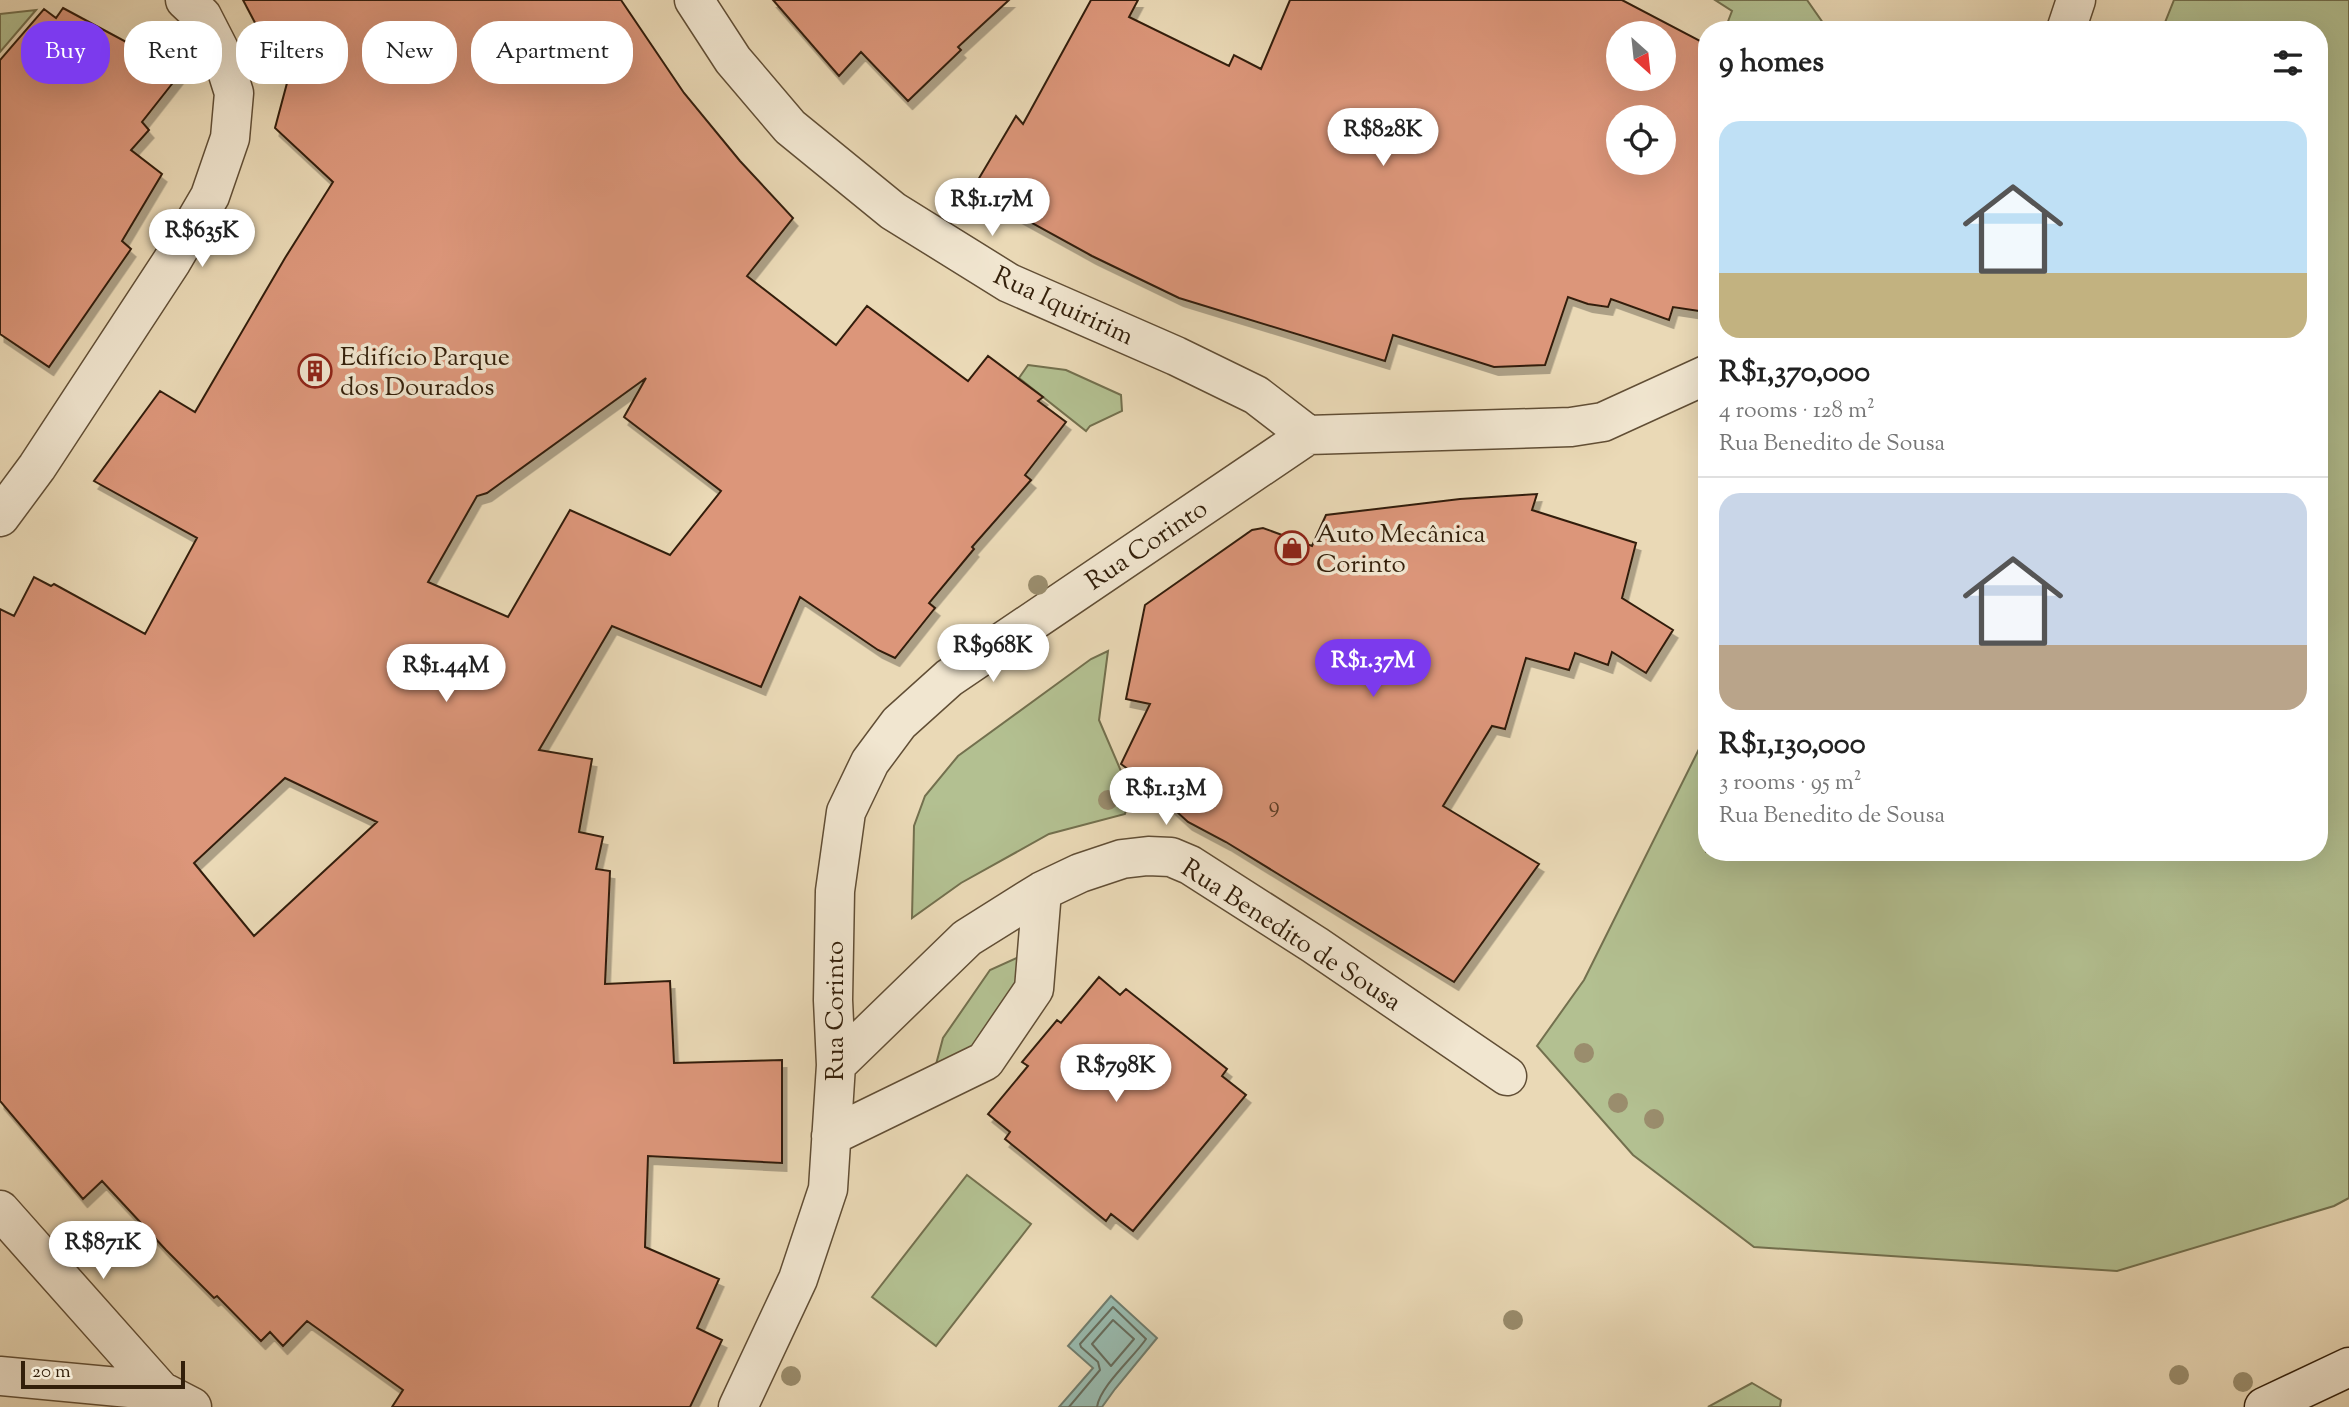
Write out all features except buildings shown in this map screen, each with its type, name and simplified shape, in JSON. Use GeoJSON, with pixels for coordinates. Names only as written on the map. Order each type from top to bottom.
{"type":"FeatureCollection","features":[{"type":"Feature","properties":{"kind":"street"},"geometry":{"type":"LineString","coordinates":[[0,517],[37,467],[120,341],[210,196],[230,138],[234,93],[222,55],[202,16],[185,0]]}},
{"type":"Feature","properties":{"kind":"street","name":"Rua Iquiririm"},"geometry":{"type":"LineString","coordinates":[[694,0],[733,60],[790,127],[893,211],[1009,283],[1176,356],[1256,395],[1308,435]]}},
{"type":"Feature","properties":{"kind":"street"},"geometry":{"type":"LineString","coordinates":[[2069,21],[2076,0]]}},
{"type":"Feature","properties":{"kind":"street"},"geometry":{"type":"LineString","coordinates":[[1308,435],[1571,427],[1603,422],[1698,379]]}},
{"type":"Feature","properties":{"kind":"street","name":"Rua Corinto"},"geometry":{"type":"LineString","coordinates":[[738,1407],[798,1279],[828,1189],[836,1065],[833,1000],[835,891],[846,812],[870,761],[899,723],[949,678],[1308,435]]}},
{"type":"Feature","properties":{"kind":"street","name":"Rua Benedito de Sousa"},"geometry":{"type":"LineString","coordinates":[[836,1065],[967,938],[1042,891],[1080,873],[1122,859],[1148,856],[1171,857],[1191,865],[1315,945],[1507,1076]]}},
{"type":"Feature","properties":{"kind":"street"},"geometry":{"type":"LineString","coordinates":[[831,1136],[985,1061],[1034,989],[1042,891]]}},
{"type":"Feature","properties":{"kind":"street"},"geometry":{"type":"LineString","coordinates":[[0,1210],[176,1399]]}},
{"type":"Feature","properties":{"kind":"street"},"geometry":{"type":"LineString","coordinates":[[2264,1407],[2349,1367]]}},
{"type":"Feature","properties":{"kind":"street"},"geometry":{"type":"LineString","coordinates":[[0,1376],[176,1399]]}},
{"type":"Feature","properties":{"kind":"green space"},"geometry":{"type":"Polygon","coordinates":[[[1715,0],[1807,0],[1822,21],[1728,21],[1732,11],[1715,0]]]}},
{"type":"Feature","properties":{"kind":"green space"},"geometry":{"type":"Polygon","coordinates":[[[2174,0],[2349,0],[2349,1198],[2334,1206],[2117,1271],[1754,1247],[1633,1155],[1537,1046],[1584,980],[1698,751],[1698,861],[2328,861],[2328,21],[2166,21],[2174,0]]]}},
{"type":"Feature","properties":{"kind":"green space"},"geometry":{"type":"Polygon","coordinates":[[[36,10],[27,21],[21,21],[21,28],[0,52],[0,14],[36,10]]]}},
{"type":"Feature","properties":{"kind":"green space"},"geometry":{"type":"Polygon","coordinates":[[[1028,365],[1066,370],[1121,395],[1122,411],[1090,426],[1086,431],[1019,378],[1028,365]]]}},
{"type":"Feature","properties":{"kind":"green space"},"geometry":{"type":"Polygon","coordinates":[[[1108,651],[1099,720],[1130,792],[1125,814],[1049,834],[961,883],[912,918],[914,826],[925,796],[958,756],[1091,659],[1108,651]]]}},
{"type":"Feature","properties":{"kind":"green space"},"geometry":{"type":"Polygon","coordinates":[[[1019,957],[1014,998],[973,1055],[934,1072],[943,1038],[990,970],[1019,957]]]}},
{"type":"Feature","properties":{"kind":"green space"},"geometry":{"type":"Polygon","coordinates":[[[967,1175],[1031,1224],[936,1346],[872,1297],[967,1175]]]}},
{"type":"Feature","properties":{"kind":"green space"},"geometry":{"type":"Polygon","coordinates":[[[1752,1383],[1781,1400],[1780,1407],[1708,1407],[1752,1383]]]}},
{"type":"Feature","properties":{"kind":"water"},"geometry":{"type":"Polygon","coordinates":[[[1111,1296],[1157,1338],[1102,1407],[1059,1407],[1093,1368],[1068,1346],[1111,1296]]]}},
{"type":"Feature","properties":{"kind":"place","name":"Edifício Parque dos Dourados"},"geometry":{"type":"Point","coordinates":[315,371]}},
{"type":"Feature","properties":{"kind":"place","name":"Auto Mecânica Corinto"},"geometry":{"type":"Point","coordinates":[1292,548]}}]}
